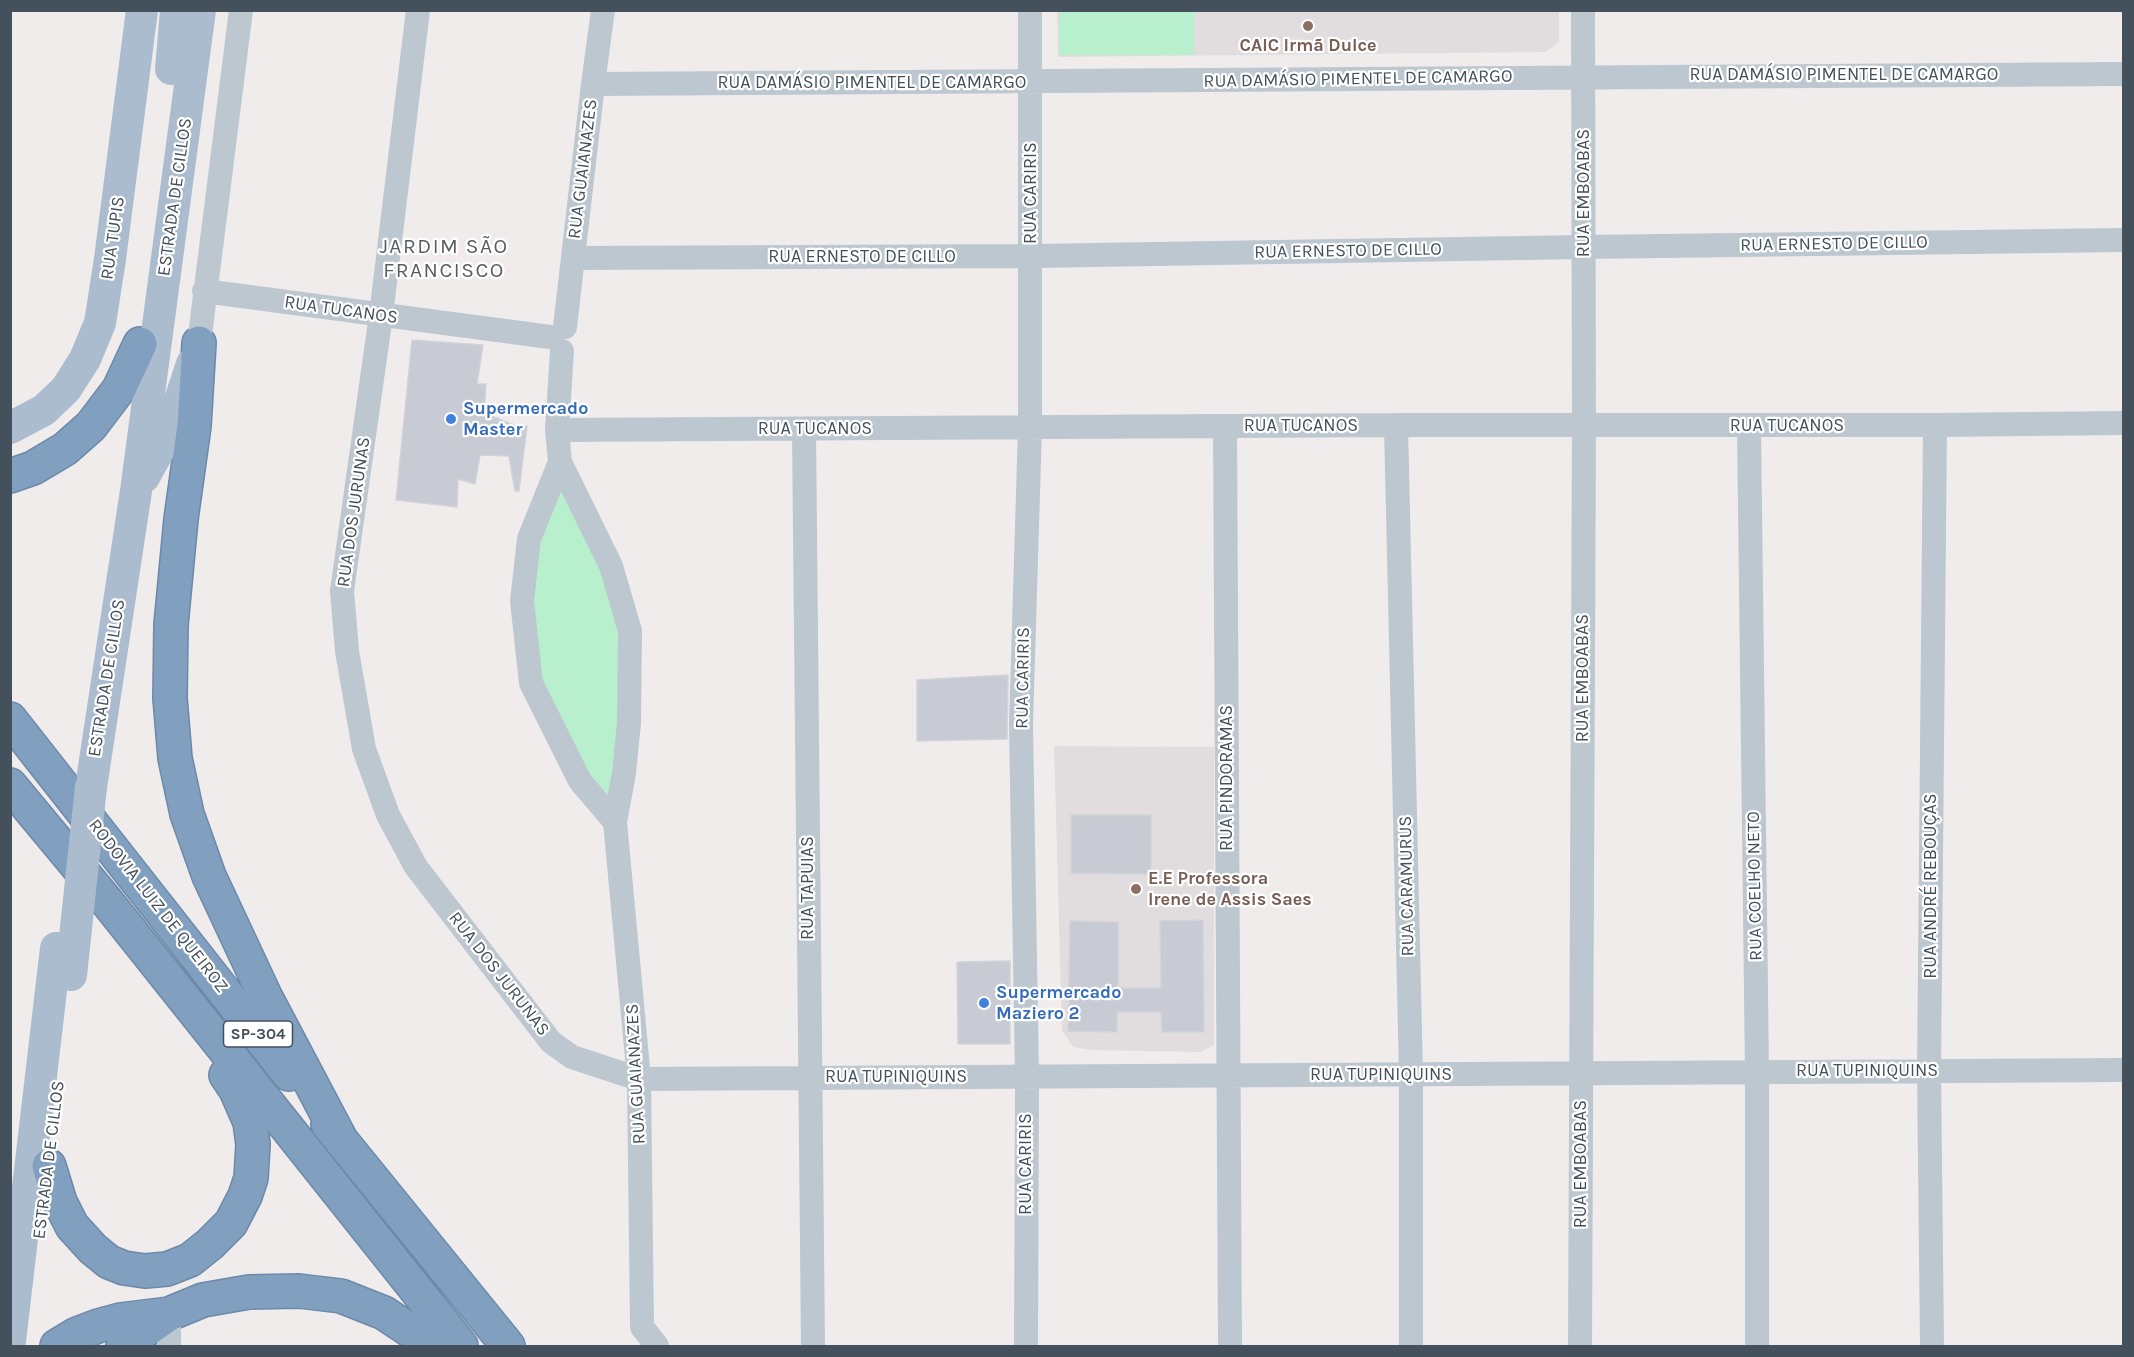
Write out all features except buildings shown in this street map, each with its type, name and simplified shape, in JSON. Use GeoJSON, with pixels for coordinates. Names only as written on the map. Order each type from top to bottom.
{"type":"FeatureCollection","features":[{"type":"Feature","properties":{"kind":"highway"},"geometry":{"type":"LineString","coordinates":[[199,343],[194,426],[171,625],[170,698],[175,758],[187,814],[209,876],[266,998],[342,1142]]}},
{"type":"Feature","properties":{"kind":"highway"},"geometry":{"type":"LineString","coordinates":[[10,476],[33,468],[65,449],[91,426],[119,389],[140,344]]}},
{"type":"Feature","properties":{"kind":"highway","name":"RODOVIA LUIZ DE QUEIROZ"},"geometry":{"type":"LineString","coordinates":[[10,719],[342,1142],[508,1347]]}},
{"type":"Feature","properties":{"kind":"highway","name":"RODOVIA LUIZ DE QUEIROZ"},"geometry":{"type":"LineString","coordinates":[[10,784],[108,903],[461,1347]]}},
{"type":"Feature","properties":{"kind":"highway"},"geometry":{"type":"LineString","coordinates":[[49,1166],[60,1202],[72,1226],[93,1249],[109,1262],[124,1268],[146,1271],[166,1269],[190,1260],[210,1244],[231,1222],[246,1196],[251,1178],[253,1144],[250,1122],[236,1090],[108,903]]}},
{"type":"Feature","properties":{"kind":"highway"},"geometry":{"type":"LineString","coordinates":[[123,1347],[169,1314],[203,1300],[249,1293],[299,1291],[341,1296],[384,1313],[423,1339],[430,1347]]}},
{"type":"Feature","properties":{"kind":"highway"},"geometry":{"type":"LineString","coordinates":[[57,1347],[77,1334],[98,1326],[120,1320],[169,1314]]}},
{"type":"Feature","properties":{"kind":"main road","name":"RUA TUPIS"},"geometry":{"type":"LineString","coordinates":[[10,428],[44,410],[66,389],[85,359],[100,323],[142,10]]}},
{"type":"Feature","properties":{"kind":"main road","name":"ESTRADA DE CILLOS"},"geometry":{"type":"LineString","coordinates":[[27,1347],[71,975],[84,781],[140,344],[174,46],[176,10]]}},
{"type":"Feature","properties":{"kind":"main road","name":"ESTRADA DE CILLOS"},"geometry":{"type":"LineString","coordinates":[[10,1341],[56,948],[136,491],[200,10]]}},
{"type":"Feature","properties":{"kind":"main road"},"geometry":{"type":"LineString","coordinates":[[136,491],[170,430],[199,343]]}},
{"type":"Feature","properties":{"kind":"street"},"geometry":{"type":"LineString","coordinates":[[199,343],[241,10]]}},
{"type":"Feature","properties":{"kind":"street","name":"RUA DOS JURUNAS"},"geometry":{"type":"LineString","coordinates":[[418,10],[381,315],[342,591],[347,651],[364,749],[388,815],[416,867],[551,1042],[572,1057],[639,1079]]}},
{"type":"Feature","properties":{"kind":"street","name":"RUA GUAIANAZES"},"geometry":{"type":"LineString","coordinates":[[559,339],[573,258],[603,10]]}},
{"type":"Feature","properties":{"kind":"street","name":"RUA CARIRIS"},"geometry":{"type":"LineString","coordinates":[[1026,1347],[1027,1077],[1021,724],[1030,427],[1032,256],[1030,10]]}},
{"type":"Feature","properties":{"kind":"street","name":"RUA EMBOABAS"},"geometry":{"type":"LineString","coordinates":[[1580,1347],[1584,426],[1583,10]]}},
{"type":"Feature","properties":{"kind":"street","name":"RUA DAMÁSIO PIMENTEL DE CAMARGO"},"geometry":{"type":"LineString","coordinates":[[593,84],[2124,74]]}},
{"type":"Feature","properties":{"kind":"street","name":"RUA ERNESTO DE CILLO"},"geometry":{"type":"LineString","coordinates":[[573,258],[1032,256],[2124,240]]}},
{"type":"Feature","properties":{"kind":"street","name":"RUA TUCANOS"},"geometry":{"type":"LineString","coordinates":[[204,291],[559,339]]}},
{"type":"Feature","properties":{"kind":"street"},"geometry":{"type":"LineString","coordinates":[[557,430],[559,339]]}},
{"type":"Feature","properties":{"kind":"street","name":"RUA TUCANOS"},"geometry":{"type":"LineString","coordinates":[[557,430],[2124,423]]}},
{"type":"Feature","properties":{"kind":"street","name":"RUA CARAMURUS"},"geometry":{"type":"LineString","coordinates":[[1396,425],[1412,1075],[1411,1347]]}},
{"type":"Feature","properties":{"kind":"street","name":"RUA ANDRÉ REBOUÇAS"},"geometry":{"type":"LineString","coordinates":[[1932,1347],[1929,1071],[1935,425]]}},
{"type":"Feature","properties":{"kind":"street","name":"RUA PINDORAMAS"},"geometry":{"type":"LineString","coordinates":[[1225,426],[1230,1347]]}},
{"type":"Feature","properties":{"kind":"street","name":"RUA COELHO NETO"},"geometry":{"type":"LineString","coordinates":[[1749,426],[1757,1072],[1757,1347]]}},
{"type":"Feature","properties":{"kind":"street","name":"RUA TAPUIAS"},"geometry":{"type":"LineString","coordinates":[[804,429],[813,1347]]}},
{"type":"Feature","properties":{"kind":"street","name":"RUA GUAIANAZES"},"geometry":{"type":"LineString","coordinates":[[557,430],[560,462],[611,566],[630,631],[629,723],[624,773],[615,822],[639,1079],[642,1328],[657,1347]]}},
{"type":"Feature","properties":{"kind":"street","name":"RUA GUAIANAZES"},"geometry":{"type":"LineString","coordinates":[[560,462],[528,549],[522,601],[531,683],[580,781],[615,822]]}},
{"type":"Feature","properties":{"kind":"street","name":"RUA TUPINIQUINS"},"geometry":{"type":"LineString","coordinates":[[639,1079],[2124,1070]]}},
{"type":"Feature","properties":{"kind":"street"},"geometry":{"type":"LineString","coordinates":[[169,1314],[169,1347]]}},
{"type":"Feature","properties":{"kind":"shaded area","name":"CAIC Irmã Dulce"},"geometry":{"type":"Polygon","coordinates":[[[1057,11],[1559,11],[1559,42],[1546,52],[1058,57],[1057,11]]]}},
{"type":"Feature","properties":{"kind":"shaded area","name":"E.E Professora Irene de Assis Saes"},"geometry":{"type":"Polygon","coordinates":[[[1054,746],[1214,747],[1214,1045],[1200,1052],[1091,1050],[1073,1047],[1062,1030],[1054,746]]]}},
{"type":"Feature","properties":{"kind":"green space"},"geometry":{"type":"Polygon","coordinates":[[[1059,11],[1194,11],[1194,55],[1059,55],[1059,11]]]}},
{"type":"Feature","properties":{"kind":"green space"},"geometry":{"type":"Polygon","coordinates":[[[560,462],[630,631],[615,822],[531,683],[522,601],[560,462]]]}},
{"type":"Feature","properties":{"kind":"place","name":"CAIC Irmã Dulce"},"geometry":{"type":"Point","coordinates":[1308,26]}},
{"type":"Feature","properties":{"kind":"place","name":"Supermercado Master"},"geometry":{"type":"Point","coordinates":[451,419]}},
{"type":"Feature","properties":{"kind":"place","name":"E.E Professora Irene de Assis Saes"},"geometry":{"type":"Point","coordinates":[1136,889]}},
{"type":"Feature","properties":{"kind":"place","name":"Supermercado Maziero 2"},"geometry":{"type":"Point","coordinates":[984,1003]}},
{"type":"Feature","properties":{"kind":"district","name":"JARDIM SÃO FRANCISCO"},"geometry":{"type":"Point","coordinates":[444,259]}}]}
